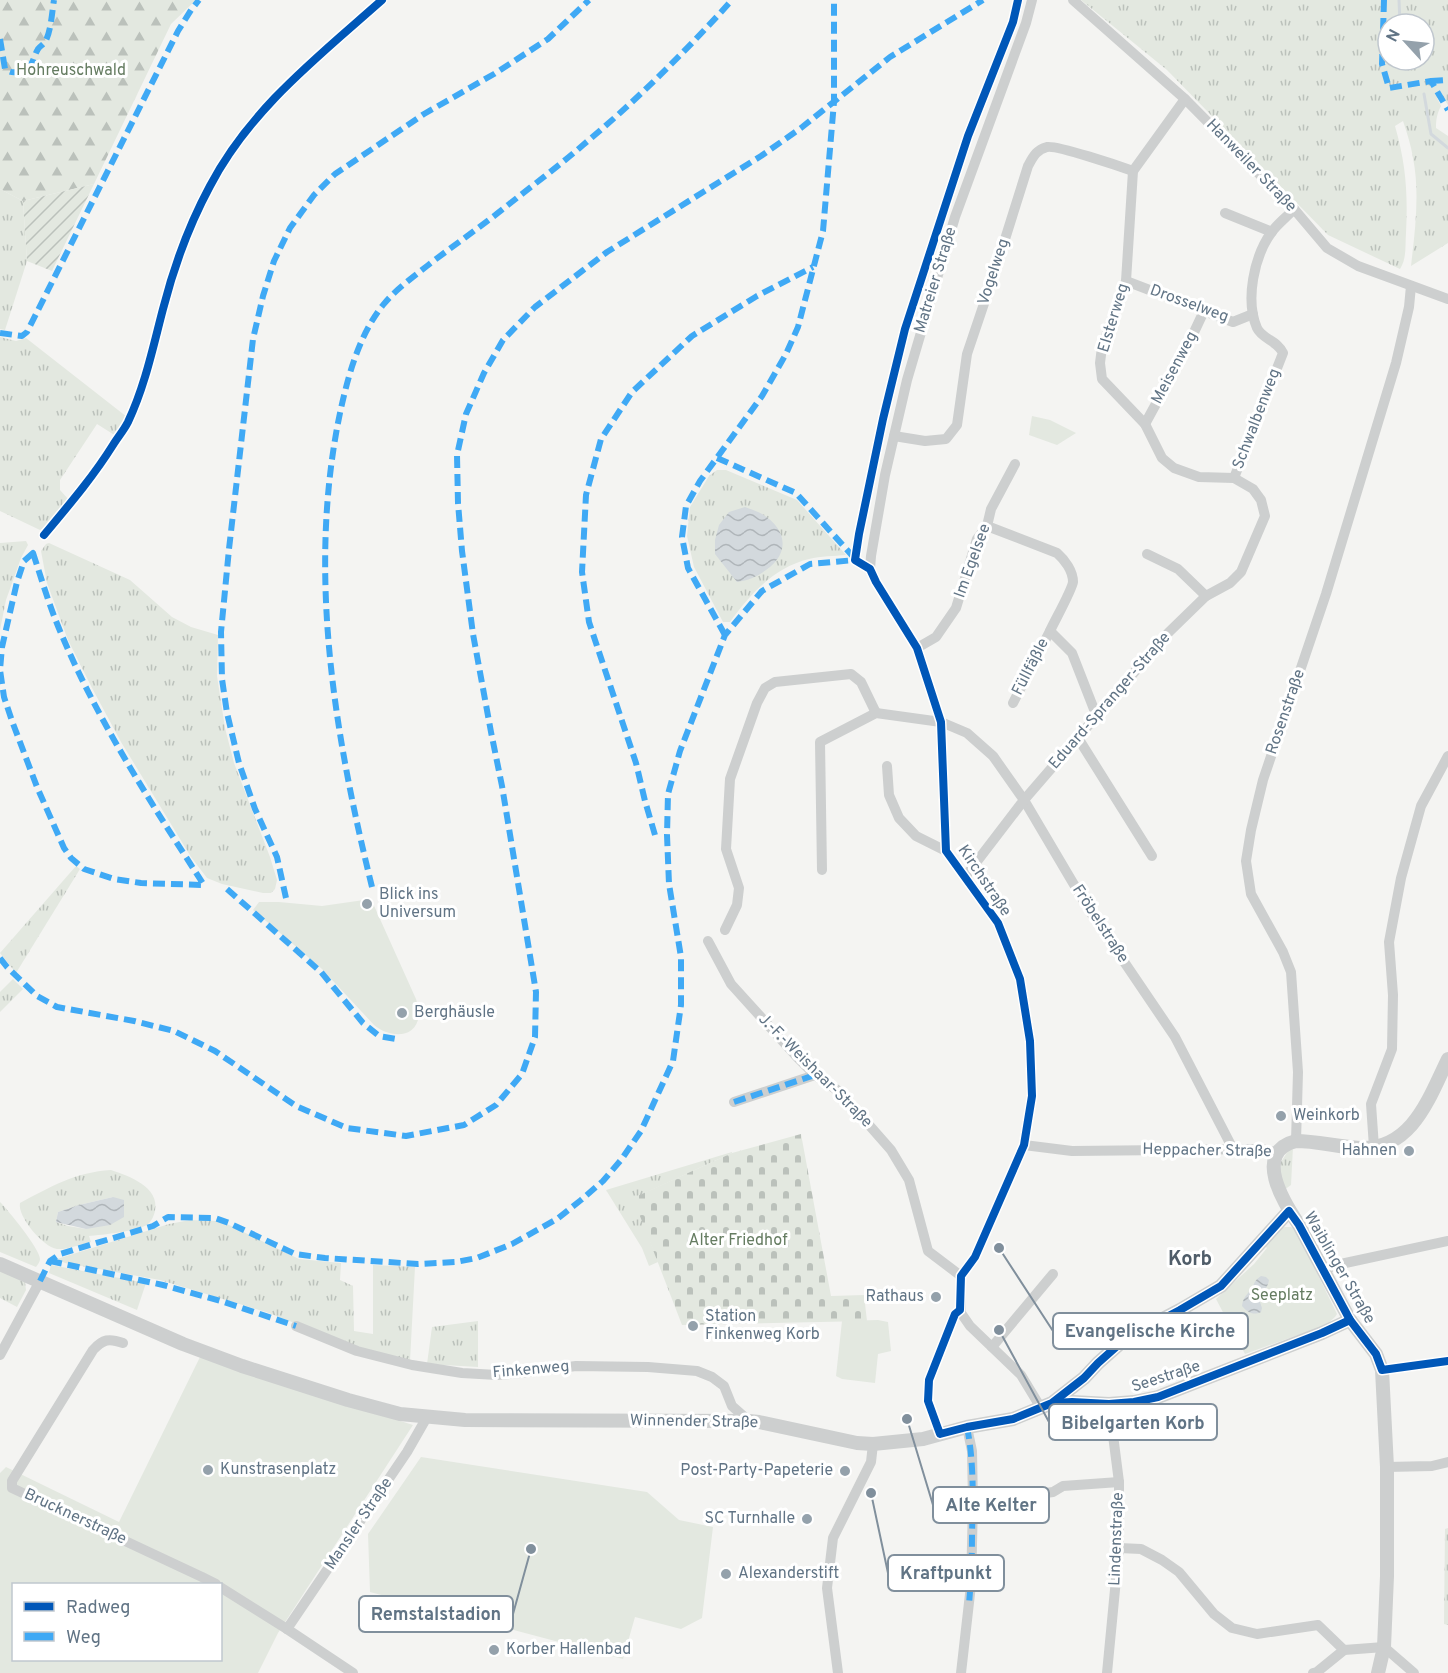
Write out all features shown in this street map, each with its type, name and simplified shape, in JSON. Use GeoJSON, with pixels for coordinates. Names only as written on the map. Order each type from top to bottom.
{"type":"FeatureCollection","features":[{"type":"Feature","properties":{"kind":"street","name":"Matreier Straße"},"geometry":{"type":"LineString","coordinates":[[870,569],[875,533],[907,380],[955,218],[1026,23],[1032,0]]}},
{"type":"Feature","properties":{"kind":"street","name":"Hanweiler Straße"},"geometry":{"type":"LineString","coordinates":[[1073,0],[1185,99],[1294,209],[1327,248],[1358,266],[1448,298]]}},
{"type":"Feature","properties":{"kind":"street"},"geometry":{"type":"LineString","coordinates":[[1133,171],[1185,99]]}},
{"type":"Feature","properties":{"kind":"street","name":"Vogelweg"},"geometry":{"type":"LineString","coordinates":[[894,436],[925,441],[946,439],[957,425],[967,354],[1028,166],[1036,152],[1049,146],[1133,171]]}},
{"type":"Feature","properties":{"kind":"street","name":"Elsterweg"},"geometry":{"type":"LineString","coordinates":[[1133,171],[1126,281],[1102,347],[1100,363],[1102,378],[1145,424],[1162,458],[1174,468],[1198,477],[1234,478]]}},
{"type":"Feature","properties":{"kind":"street"},"geometry":{"type":"LineString","coordinates":[[1253,314],[1252,280],[1261,252],[1272,232],[1294,209]]}},
{"type":"Feature","properties":{"kind":"street"},"geometry":{"type":"LineString","coordinates":[[1225,213],[1272,232]]}},
{"type":"Feature","properties":{"kind":"street","name":"Drosselweg"},"geometry":{"type":"LineString","coordinates":[[1126,281],[1233,322],[1253,314]]}},
{"type":"Feature","properties":{"kind":"street","name":"Rosenstraße"},"geometry":{"type":"LineString","coordinates":[[1296,1141],[1298,1072],[1291,972],[1283,952],[1251,894],[1246,861],[1263,780],[1326,594],[1396,363],[1409,307],[1411,286]]}},
{"type":"Feature","properties":{"kind":"street","name":"Meisenweg"},"geometry":{"type":"LineString","coordinates":[[1145,424],[1204,312]]}},
{"type":"Feature","properties":{"kind":"street","name":"Schwalbenweg"},"geometry":{"type":"LineString","coordinates":[[1234,478],[1283,353],[1281,347],[1258,331],[1253,314]]}},
{"type":"Feature","properties":{"kind":"street","name":"Im Egelsee"},"geometry":{"type":"LineString","coordinates":[[917,648],[936,637],[956,608],[977,539],[987,526],[991,509],[1016,464]]}},
{"type":"Feature","properties":{"kind":"street","name":"Eduard-Spranger-Straße"},"geometry":{"type":"LineString","coordinates":[[964,877],[1024,800],[1168,633],[1206,596],[1230,583],[1241,572],[1265,516],[1261,500],[1253,489],[1234,478]]}},
{"type":"Feature","properties":{"kind":"street","name":"Füllfäßle"},"geometry":{"type":"LineString","coordinates":[[987,526],[1057,553],[1066,561],[1073,584],[1013,703]]}},
{"type":"Feature","properties":{"kind":"street"},"geometry":{"type":"LineString","coordinates":[[1147,554],[1178,569],[1206,596]]}},
{"type":"Feature","properties":{"kind":"street","name":"Kirchstraße"},"geometry":{"type":"LineString","coordinates":[[870,569],[917,648],[941,722],[946,851],[998,923],[1020,979],[1030,1041],[1032,1096],[1024,1146],[975,1257],[961,1276]]}},
{"type":"Feature","properties":{"kind":"street"},"geometry":{"type":"LineString","coordinates":[[1050,631],[1072,653],[1097,717]]}},
{"type":"Feature","properties":{"kind":"street"},"geometry":{"type":"LineString","coordinates":[[725,930],[737,905],[739,888],[726,849],[730,780],[757,703],[765,688],[775,682],[851,674],[861,682],[876,713],[820,742],[822,870]]}},
{"type":"Feature","properties":{"kind":"street","name":"Fröbelstraße"},"geometry":{"type":"LineString","coordinates":[[876,713],[941,722],[968,733],[993,756],[1024,800],[1089,910],[1175,1037],[1233,1149]]}},
{"type":"Feature","properties":{"kind":"street"},"geometry":{"type":"LineString","coordinates":[[1078,738],[1152,856]]}},
{"type":"Feature","properties":{"kind":"street"},"geometry":{"type":"LineString","coordinates":[[1374,1147],[1371,1104],[1392,1050],[1393,995],[1389,942],[1401,878],[1421,806],[1448,756]]}},
{"type":"Feature","properties":{"kind":"street"},"geometry":{"type":"LineString","coordinates":[[887,766],[889,795],[899,818],[916,836],[946,851]]}},
{"type":"Feature","properties":{"kind":"street","name":"J.-F.-Weishaar-Straße"},"geometry":{"type":"LineString","coordinates":[[708,941],[731,984],[815,1075],[840,1092],[891,1150],[909,1180],[928,1251],[961,1276]]}},
{"type":"Feature","properties":{"kind":"street","name":"Heppacher Straße"},"geometry":{"type":"LineString","coordinates":[[1024,1146],[1072,1151],[1262,1149],[1278,1154],[1287,1144],[1296,1141],[1359,1148],[1374,1147],[1398,1137],[1411,1127],[1422,1111],[1448,1059]]}},
{"type":"Feature","properties":{"kind":"street"},"geometry":{"type":"LineString","coordinates":[[734,1102],[815,1075]]}},
{"type":"Feature","properties":{"kind":"street","name":"Waiblinger Straße"},"geometry":{"type":"LineString","coordinates":[[1278,1154],[1273,1166],[1277,1186],[1350,1320],[1376,1354],[1382,1370],[1387,1467],[1388,1565],[1384,1647],[1378,1673]]}},
{"type":"Feature","properties":{"kind":"street","name":"Winnender Straße"},"geometry":{"type":"LineString","coordinates":[[0,1264],[183,1344],[242,1366],[400,1414],[465,1420],[748,1421],[857,1443],[873,1444],[923,1439],[967,1427],[1013,1419],[1046,1406],[1084,1378],[1125,1339],[1221,1286],[1289,1210]]}},
{"type":"Feature","properties":{"kind":"street"},"geometry":{"type":"LineString","coordinates":[[1323,1270],[1340,1264],[1448,1240]]}},
{"type":"Feature","properties":{"kind":"street"},"geometry":{"type":"LineString","coordinates":[[992,1347],[1053,1274]]}},
{"type":"Feature","properties":{"kind":"street"},"geometry":{"type":"LineString","coordinates":[[961,1276],[960,1310],[970,1326],[1021,1375],[1046,1406]]}},
{"type":"Feature","properties":{"kind":"street"},"geometry":{"type":"LineString","coordinates":[[0,1355],[40,1281]]}},
{"type":"Feature","properties":{"kind":"street","name":"Seestraße"},"geometry":{"type":"LineString","coordinates":[[1046,1406],[1072,1402],[1109,1404],[1134,1402],[1158,1397],[1350,1320]]}},
{"type":"Feature","properties":{"kind":"street","name":"Finkenweg"},"geometry":{"type":"LineString","coordinates":[[296,1326],[357,1351],[412,1365],[462,1373],[508,1374],[576,1366],[648,1367],[697,1371],[712,1377],[724,1386],[732,1406],[748,1421]]}},
{"type":"Feature","properties":{"kind":"street","name":"Brucknerstraße"},"geometry":{"type":"LineString","coordinates":[[123,1343],[113,1339],[101,1341],[93,1350],[12,1481],[12,1488],[214,1583]]}},
{"type":"Feature","properties":{"kind":"street"},"geometry":{"type":"LineString","coordinates":[[1382,1370],[1448,1361]]}},
{"type":"Feature","properties":{"kind":"street"},"geometry":{"type":"LineString","coordinates":[[1084,1378],[1082,1392],[1090,1402]]}},
{"type":"Feature","properties":{"kind":"street","name":"Lindenstraße"},"geometry":{"type":"LineString","coordinates":[[1107,1673],[1119,1548],[1119,1482],[1109,1404]]}},
{"type":"Feature","properties":{"kind":"street","name":"Mansler Straße"},"geometry":{"type":"LineString","coordinates":[[287,1629],[407,1452],[427,1417]]}},
{"type":"Feature","properties":{"kind":"street"},"geometry":{"type":"LineString","coordinates":[[961,1673],[971,1585],[973,1503],[972,1450],[967,1427]]}},
{"type":"Feature","properties":{"kind":"street"},"geometry":{"type":"LineString","coordinates":[[838,1673],[827,1588],[833,1538],[871,1462],[873,1444]]}},
{"type":"Feature","properties":{"kind":"street"},"geometry":{"type":"LineString","coordinates":[[1387,1467],[1432,1466],[1448,1462]]}},
{"type":"Feature","properties":{"kind":"street"},"geometry":{"type":"LineString","coordinates":[[973,1503],[1053,1492],[1063,1486],[1119,1482]]}},
{"type":"Feature","properties":{"kind":"street"},"geometry":{"type":"LineString","coordinates":[[1119,1548],[1141,1550],[1162,1560],[1179,1572],[1214,1614],[1232,1628],[1257,1634],[1318,1625],[1344,1650]]}},
{"type":"Feature","properties":{"kind":"street"},"geometry":{"type":"LineString","coordinates":[[222,1588],[353,1673]]}},
{"type":"Feature","properties":{"kind":"street"},"geometry":{"type":"LineString","coordinates":[[1313,1673],[1344,1650],[1384,1647],[1414,1673]]}},
{"type":"Feature","properties":{"kind":"green space","name":"Hohreuschwald"},"geometry":{"type":"Polygon","coordinates":[[[0,0],[196,0],[171,24],[94,184],[23,201],[0,189],[0,0]]]}},
{"type":"Feature","properties":{"kind":"green space"},"geometry":{"type":"Polygon","coordinates":[[[1081,0],[1448,0],[1448,105],[1442,96],[1437,98],[1441,106],[1436,128],[1448,136],[1448,243],[1411,266],[1416,185],[1412,153],[1403,121],[1395,126],[1404,166],[1407,219],[1404,261],[1400,269],[1328,235],[1167,70],[1081,0]]]}},
{"type":"Feature","properties":{"kind":"green space"},"geometry":{"type":"Polygon","coordinates":[[[94,184],[52,271],[27,261],[23,201],[94,184]]]}},
{"type":"Feature","properties":{"kind":"green space"},"geometry":{"type":"Polygon","coordinates":[[[0,189],[23,201],[27,261],[5,330],[0,329],[0,189]]]}},
{"type":"Feature","properties":{"kind":"green space"},"geometry":{"type":"Polygon","coordinates":[[[0,337],[16,341],[26,338],[127,417],[116,436],[97,424],[60,480],[60,490],[69,500],[46,527],[40,530],[0,511],[0,337]]]}},
{"type":"Feature","properties":{"kind":"green space"},"geometry":{"type":"Polygon","coordinates":[[[1032,416],[1050,420],[1076,433],[1057,445],[1029,435],[1032,416]]]}},
{"type":"Feature","properties":{"kind":"green space"},"geometry":{"type":"Polygon","coordinates":[[[717,470],[726,470],[797,500],[846,555],[814,558],[785,568],[764,583],[730,622],[723,622],[694,567],[687,536],[690,507],[709,476],[717,470]]]}},
{"type":"Feature","properties":{"kind":"green space"},"geometry":{"type":"Polygon","coordinates":[[[26,541],[28,545],[6,600],[0,630],[0,543],[26,541]]]}},
{"type":"Feature","properties":{"kind":"green space"},"geometry":{"type":"Polygon","coordinates":[[[49,543],[130,580],[172,617],[191,627],[218,635],[217,676],[225,728],[234,763],[277,880],[275,889],[271,893],[222,884],[207,878],[191,857],[121,742],[68,640],[47,583],[41,551],[49,543]]]}},
{"type":"Feature","properties":{"kind":"green space"},"geometry":{"type":"Polygon","coordinates":[[[76,866],[80,869],[16,973],[0,953],[76,866]]]}},
{"type":"Feature","properties":{"kind":"green space"},"geometry":{"type":"Polygon","coordinates":[[[371,899],[416,999],[419,1013],[417,1022],[414,1028],[402,1034],[387,1032],[374,1025],[322,969],[253,910],[259,902],[322,906],[371,899]]]}},
{"type":"Feature","properties":{"kind":"green space"},"geometry":{"type":"Polygon","coordinates":[[[13,979],[23,989],[0,1012],[0,992],[13,979]]]}},
{"type":"Feature","properties":{"kind":"green space","name":"Alter Friedhof"},"geometry":{"type":"Polygon","coordinates":[[[801,1134],[831,1296],[864,1295],[867,1321],[682,1325],[633,1198],[732,1153],[801,1134]]]}},
{"type":"Feature","properties":{"kind":"green space"},"geometry":{"type":"Polygon","coordinates":[[[1293,1147],[1291,1185],[1284,1190],[1277,1168],[1293,1147]]]}},
{"type":"Feature","properties":{"kind":"green space"},"geometry":{"type":"Polygon","coordinates":[[[732,1152],[634,1198],[658,1262],[649,1266],[642,1248],[606,1190],[732,1152]]]}},
{"type":"Feature","properties":{"kind":"green space"},"geometry":{"type":"Polygon","coordinates":[[[98,1171],[118,1172],[148,1189],[155,1203],[151,1221],[137,1229],[89,1236],[91,1242],[70,1248],[57,1249],[45,1243],[27,1223],[20,1209],[20,1203],[64,1181],[98,1171]],[[113,1197],[58,1212],[56,1222],[86,1229],[113,1197]]]}},
{"type":"Feature","properties":{"kind":"green space"},"geometry":{"type":"Polygon","coordinates":[[[0,1202],[39,1254],[40,1259],[36,1267],[0,1252],[0,1202]]]}},
{"type":"Feature","properties":{"kind":"green space"},"geometry":{"type":"Polygon","coordinates":[[[190,1220],[215,1221],[229,1225],[299,1259],[341,1263],[340,1280],[353,1286],[354,1331],[373,1334],[373,1265],[415,1267],[410,1361],[357,1347],[266,1312],[160,1280],[65,1263],[57,1259],[169,1224],[190,1220]]]}},
{"type":"Feature","properties":{"kind":"green space","name":"Seeplatz"},"geometry":{"type":"Polygon","coordinates":[[[1285,1227],[1296,1230],[1337,1314],[1326,1325],[1245,1354],[1216,1299],[1254,1264],[1267,1248],[1264,1245],[1279,1229],[1285,1227]]]}},
{"type":"Feature","properties":{"kind":"green space"},"geometry":{"type":"Polygon","coordinates":[[[51,1265],[146,1283],[137,1310],[49,1273],[51,1265]]]}},
{"type":"Feature","properties":{"kind":"green space"},"geometry":{"type":"Polygon","coordinates":[[[0,1270],[25,1282],[26,1290],[17,1307],[0,1298],[0,1270]]]}},
{"type":"Feature","properties":{"kind":"green space"},"geometry":{"type":"Polygon","coordinates":[[[478,1321],[478,1367],[427,1364],[432,1327],[478,1321]]]}},
{"type":"Feature","properties":{"kind":"green space"},"geometry":{"type":"Polygon","coordinates":[[[842,1321],[888,1322],[891,1351],[878,1354],[875,1383],[842,1379],[836,1376],[842,1321]]]}},
{"type":"Feature","properties":{"kind":"green space"},"geometry":{"type":"Polygon","coordinates":[[[200,1357],[413,1425],[278,1633],[258,1673],[0,1673],[0,1473],[6,1467],[119,1522],[200,1357]]]}},
{"type":"Feature","properties":{"kind":"green space"},"geometry":{"type":"Polygon","coordinates":[[[421,1457],[647,1492],[679,1520],[713,1527],[702,1618],[681,1629],[635,1617],[623,1659],[370,1592],[368,1534],[421,1457]]]}},
{"type":"Feature","properties":{"kind":"green space"},"geometry":{"type":"Polygon","coordinates":[[[1448,1528],[1448,1625],[1444,1624],[1445,1529],[1448,1528]]]}},
{"type":"Feature","properties":{"kind":"water"},"geometry":{"type":"Polygon","coordinates":[[[745,507],[770,519],[780,532],[782,546],[777,560],[770,567],[755,577],[737,582],[715,554],[715,540],[719,525],[729,512],[745,507]]]}},
{"type":"Feature","properties":{"kind":"water"},"geometry":{"type":"Polygon","coordinates":[[[113,1197],[124,1200],[124,1217],[110,1225],[86,1229],[56,1222],[58,1212],[113,1197]]]}},
{"type":"Feature","properties":{"kind":"water"},"geometry":{"type":"Polygon","coordinates":[[[1261,1276],[1269,1280],[1259,1299],[1261,1312],[1248,1312],[1242,1306],[1244,1298],[1261,1276]]]}},
{"type":"Feature","properties":{"kind":"waterway"},"geometry":{"type":"LineString","coordinates":[[1399,0],[1400,12]]}},
{"type":"Feature","properties":{"kind":"waterway"},"geometry":{"type":"LineString","coordinates":[[1424,94],[1431,134],[1448,148]]}},
{"type":"Feature","properties":{"kind":"marked path"},"geometry":{"type":"LineString","coordinates":[[0,39],[5,69],[9,72],[27,69],[47,38],[54,0]]}},
{"type":"Feature","properties":{"kind":"marked path"},"geometry":{"type":"LineString","coordinates":[[0,333],[22,336],[27,332],[178,31],[199,0]]}},
{"type":"Feature","properties":{"kind":"marked path"},"geometry":{"type":"LineString","coordinates":[[286,898],[277,857],[255,809],[239,763],[227,713],[222,679],[221,632],[253,339],[274,261],[290,228],[314,195],[335,174],[424,114],[494,74],[548,39],[589,0]]}},
{"type":"Feature","properties":{"kind":"marked path"},"geometry":{"type":"LineString","coordinates":[[372,887],[358,829],[336,711],[329,651],[326,591],[326,532],[330,472],[343,399],[361,343],[375,317],[398,289],[603,128],[660,75],[732,0]]}},
{"type":"Feature","properties":{"kind":"marked path"},"geometry":{"type":"LineString","coordinates":[[725,635],[688,568],[682,537],[686,506],[700,481],[762,396],[786,354],[798,327],[823,231],[834,102],[834,0]]}},
{"type":"Feature","properties":{"kind":"marked path"},"geometry":{"type":"LineString","coordinates":[[0,958],[37,996],[57,1007],[174,1031],[215,1051],[296,1106],[347,1128],[406,1136],[464,1125],[496,1105],[522,1074],[535,1037],[536,992],[502,786],[473,634],[462,551],[457,455],[466,414],[484,373],[503,340],[535,307],[607,252],[761,156],[801,128],[890,57],[983,0]]}},
{"type":"Feature","properties":{"kind":"marked path"},"geometry":{"type":"LineString","coordinates":[[1384,0],[1382,64],[1389,88],[1431,81],[1448,110]]}},
{"type":"Feature","properties":{"kind":"marked path"},"geometry":{"type":"LineString","coordinates":[[1431,81],[1448,80]]}},
{"type":"Feature","properties":{"kind":"marked path"},"geometry":{"type":"LineString","coordinates":[[655,835],[636,763],[589,622],[582,572],[586,495],[601,439],[632,392],[692,336],[757,296],[813,267]]}},
{"type":"Feature","properties":{"kind":"marked path"},"geometry":{"type":"LineString","coordinates":[[717,458],[796,493],[857,561]]}},
{"type":"Feature","properties":{"kind":"marked path"},"geometry":{"type":"LineString","coordinates":[[33,553],[54,617],[89,693],[144,791],[204,885],[141,883],[114,879],[84,869],[71,858],[64,848],[37,787],[12,721],[4,697],[0,670],[2,647],[17,582],[24,561],[33,553]]}},
{"type":"Feature","properties":{"kind":"marked path"},"geometry":{"type":"LineString","coordinates":[[40,1281],[50,1261],[60,1254],[153,1226],[168,1217],[215,1218],[295,1254],[418,1264],[456,1262],[477,1258],[512,1244],[557,1219],[603,1181],[641,1131],[673,1061],[681,1005],[681,957],[669,884],[668,794],[680,751],[725,635],[762,591],[810,564],[855,560]]}},
{"type":"Feature","properties":{"kind":"marked path"},"geometry":{"type":"LineString","coordinates":[[227,889],[321,972],[363,1023],[379,1036],[396,1039]]}},
{"type":"Feature","properties":{"kind":"marked path"},"geometry":{"type":"LineString","coordinates":[[734,1102],[815,1075]]}},
{"type":"Feature","properties":{"kind":"marked path"},"geometry":{"type":"LineString","coordinates":[[50,1261],[163,1285],[296,1326]]}},
{"type":"Feature","properties":{"kind":"marked path"},"geometry":{"type":"LineString","coordinates":[[967,1427],[973,1494],[969,1604]]}},
{"type":"Feature","properties":{"kind":"cycle path"},"geometry":{"type":"LineString","coordinates":[[44,535],[89,480],[128,422],[144,380],[177,261],[202,201],[226,158],[265,108],[287,85],[382,0]]}},
{"type":"Feature","properties":{"kind":"cycle path"},"geometry":{"type":"LineString","coordinates":[[1018,0],[1013,22],[968,136],[905,329],[883,419],[855,560],[870,569],[917,648],[941,722],[946,851],[998,923],[1020,979],[1030,1041],[1032,1096],[1024,1145],[975,1257],[961,1276],[960,1310],[955,1314],[929,1380],[928,1401],[940,1434],[1013,1419],[1052,1403],[1084,1378],[1125,1339],[1221,1286],[1289,1211],[1299,1225],[1350,1320],[1376,1354],[1382,1370],[1448,1361]]}},
{"type":"Feature","properties":{"kind":"cycle path"},"geometry":{"type":"LineString","coordinates":[[1054,1403],[1109,1404],[1158,1397],[1350,1320]]}},
{"type":"Feature","properties":{"kind":"place","name":"Blick ins Universum"},"geometry":{"type":"Point","coordinates":[367,904]}},
{"type":"Feature","properties":{"kind":"place","name":"Berghäusle"},"geometry":{"type":"Point","coordinates":[402,1013]}},
{"type":"Feature","properties":{"kind":"place","name":"Weinkorb"},"geometry":{"type":"Point","coordinates":[1281,1116]}},
{"type":"Feature","properties":{"kind":"place","name":"Hahnen"},"geometry":{"type":"Point","coordinates":[1409,1151]}},
{"type":"Feature","properties":{"kind":"place","name":"Evangelische Kirche"},"geometry":{"type":"Point","coordinates":[999,1248]}},
{"type":"Feature","properties":{"kind":"place","name":"Rathaus"},"geometry":{"type":"Point","coordinates":[936,1297]}},
{"type":"Feature","properties":{"kind":"place","name":"Station Finkenweg Korb"},"geometry":{"type":"Point","coordinates":[693,1326]}},
{"type":"Feature","properties":{"kind":"place","name":"Bibelgarten Korb"},"geometry":{"type":"Point","coordinates":[999,1330]}},
{"type":"Feature","properties":{"kind":"place","name":"Alte Kelter"},"geometry":{"type":"Point","coordinates":[907,1419]}},
{"type":"Feature","properties":{"kind":"place","name":"Kunstrasenplatz"},"geometry":{"type":"Point","coordinates":[208,1470]}},
{"type":"Feature","properties":{"kind":"place","name":"Post-Party-Papeterie"},"geometry":{"type":"Point","coordinates":[845,1471]}},
{"type":"Feature","properties":{"kind":"place","name":"Kraftpunkt"},"geometry":{"type":"Point","coordinates":[871,1493]}},
{"type":"Feature","properties":{"kind":"place","name":"SC Turnhalle"},"geometry":{"type":"Point","coordinates":[807,1519]}},
{"type":"Feature","properties":{"kind":"place","name":"Remstalstadion"},"geometry":{"type":"Point","coordinates":[531,1549]}},
{"type":"Feature","properties":{"kind":"place","name":"Alexanderstift"},"geometry":{"type":"Point","coordinates":[726,1574]}},
{"type":"Feature","properties":{"kind":"place","name":"Korber Hallenbad"},"geometry":{"type":"Point","coordinates":[494,1650]}},
{"type":"Feature","properties":{"kind":"district","name":"Korb"},"geometry":{"type":"Point","coordinates":[1190,1260]}}]}
